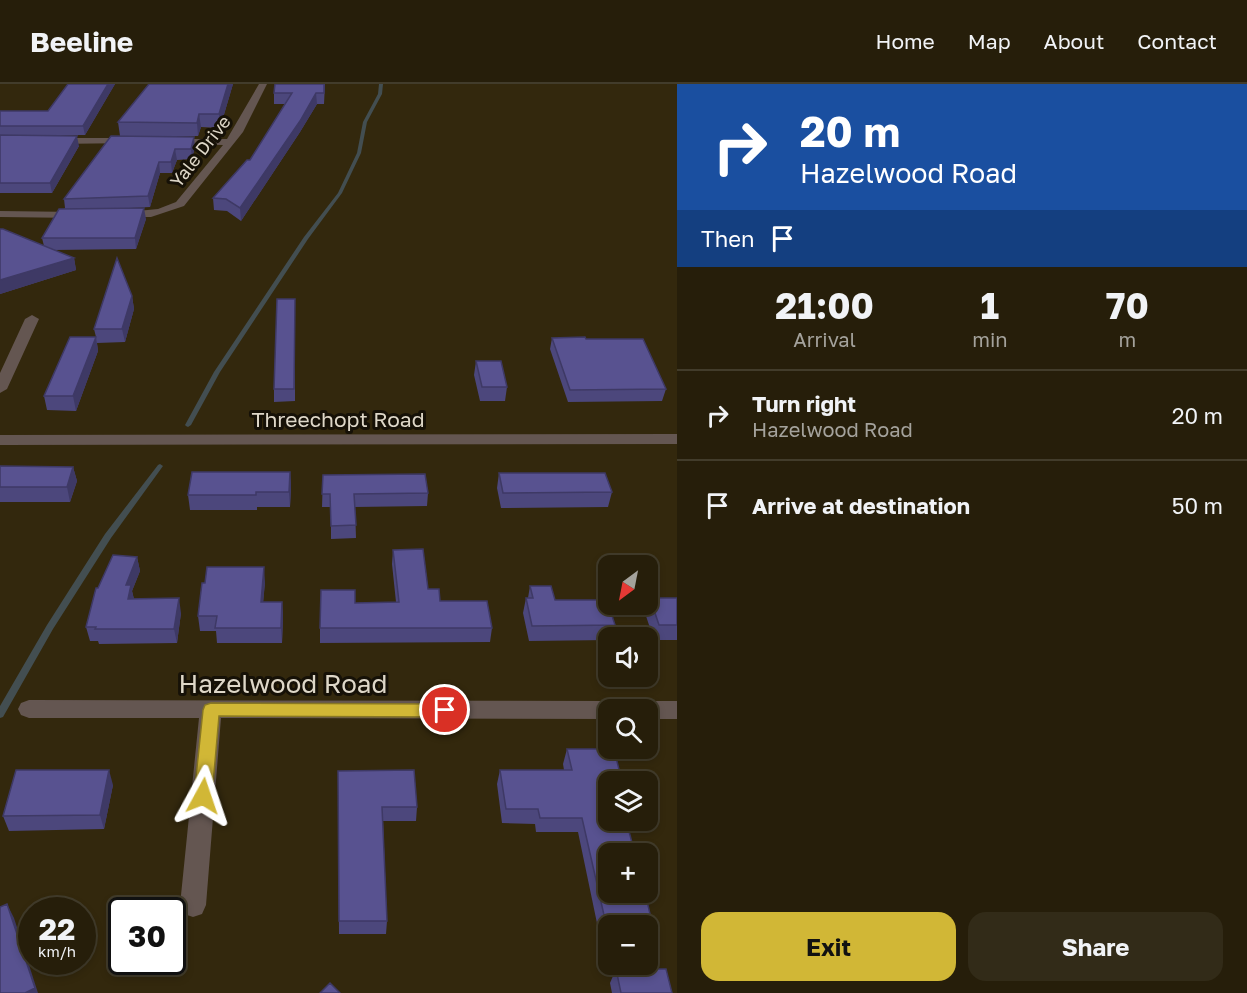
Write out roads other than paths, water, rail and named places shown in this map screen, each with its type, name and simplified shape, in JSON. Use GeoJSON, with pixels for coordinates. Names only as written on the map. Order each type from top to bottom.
{"type":"FeatureCollection","features":[{"type":"Feature","properties":{"kind":"street","name":"Yale Drive"},"geometry":{"type":"LineString","coordinates":[[111,215],[153,214],[169,211],[180,204],[243,124],[263,84]]}},
{"type":"Feature","properties":{"kind":"street"},"geometry":{"type":"LineString","coordinates":[[46,141],[138,141]]}},
{"type":"Feature","properties":{"kind":"street"},"geometry":{"type":"LineString","coordinates":[[161,141],[230,142]]}},
{"type":"Feature","properties":{"kind":"street"},"geometry":{"type":"LineString","coordinates":[[0,214],[89,215]]}},
{"type":"Feature","properties":{"kind":"street"},"geometry":{"type":"LineString","coordinates":[[0,389],[32,320]]}},
{"type":"Feature","properties":{"kind":"street","name":"Threechopt Road"},"geometry":{"type":"LineString","coordinates":[[0,440],[677,439]]}},
{"type":"Feature","properties":{"kind":"street","name":"Hazelwood Road"},"geometry":{"type":"LineString","coordinates":[[29,709],[598,710]]}},
{"type":"Feature","properties":{"kind":"street"},"geometry":{"type":"LineString","coordinates":[[193,905],[211,710]]}},
{"type":"Feature","properties":{"kind":"street"},"geometry":{"type":"LineString","coordinates":[[658,710],[677,711]]}},
{"type":"Feature","properties":{"kind":"waterway"},"geometry":{"type":"LineString","coordinates":[[188,425],[217,372],[306,238],[340,193],[359,153],[365,122],[380,94],[381,84]]}},
{"type":"Feature","properties":{"kind":"waterway"},"geometry":{"type":"LineString","coordinates":[[0,714],[50,627],[108,536],[160,466]]}}]}
